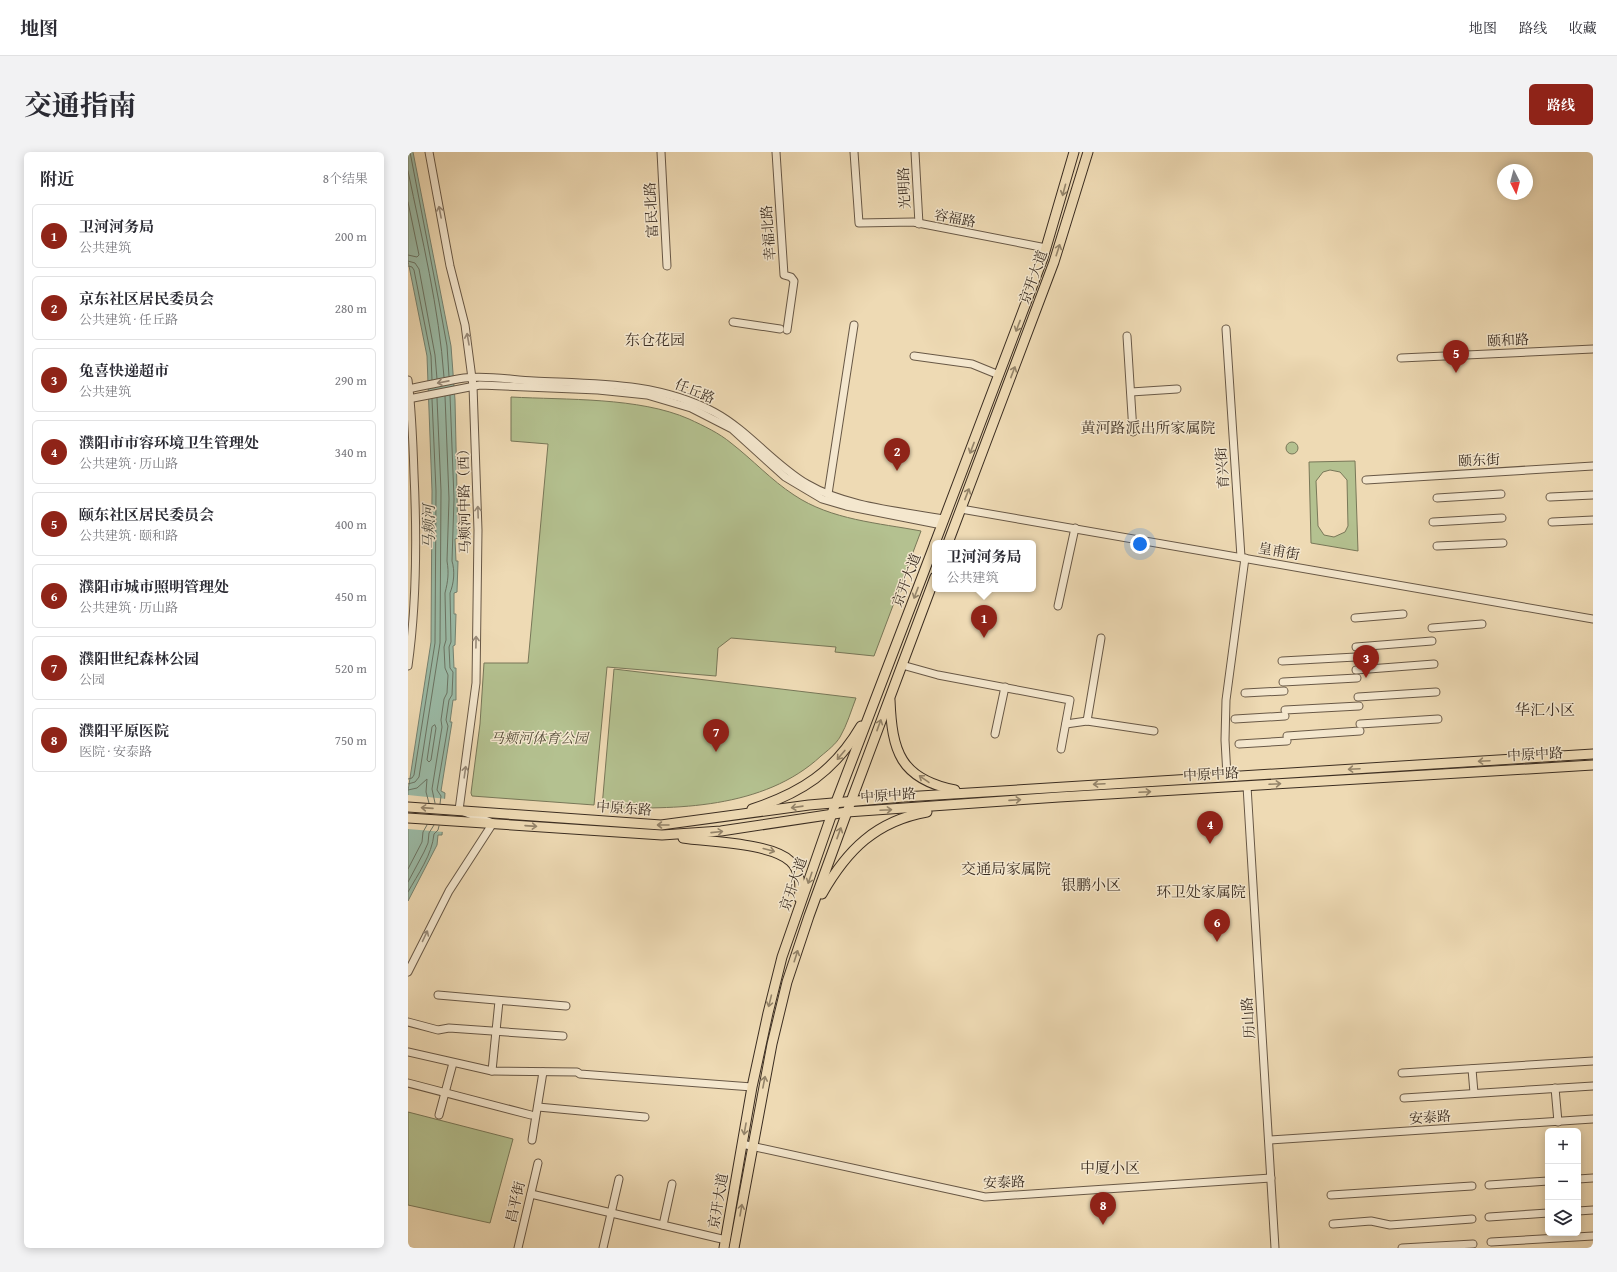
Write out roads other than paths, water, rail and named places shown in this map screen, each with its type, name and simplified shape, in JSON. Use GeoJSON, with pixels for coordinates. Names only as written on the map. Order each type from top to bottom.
{"type":"FeatureCollection","features":[{"type":"Feature","properties":{"kind":"main road","name":"京开大道"},"geometry":{"type":"LineString","coordinates":[[936,540],[1046,248],[1074,152]]}},
{"type":"Feature","properties":{"kind":"main road","name":"京开大道"},"geometry":{"type":"LineString","coordinates":[[949,540],[1054,262],[1088,152]]}},
{"type":"Feature","properties":{"kind":"main road","name":"京开大道"},"geometry":{"type":"LineString","coordinates":[[725,1244],[752,1087],[776,978],[836,802],[932,551]]}},
{"type":"Feature","properties":{"kind":"main road","name":"京开大道"},"geometry":{"type":"LineString","coordinates":[[734,1248],[752,1146],[777,1023],[787,982],[809,916],[851,801],[932,585]]}},
{"type":"Feature","properties":{"kind":"main road"},"geometry":{"type":"LineString","coordinates":[[890,695],[892,732],[898,754],[904,763],[929,783],[943,788],[974,792]]}},
{"type":"Feature","properties":{"kind":"main road"},"geometry":{"type":"LineString","coordinates":[[729,817],[804,788],[829,768],[852,742],[876,699]]}},
{"type":"Feature","properties":{"kind":"main road","name":"中原中路"},"geometry":{"type":"LineString","coordinates":[[836,802],[974,792],[1593,754]]}},
{"type":"Feature","properties":{"kind":"main road","name":"中原中路"},"geometry":{"type":"LineString","coordinates":[[832,814],[980,803],[1593,765]]}},
{"type":"Feature","properties":{"kind":"main road","name":"中原东路"},"geometry":{"type":"LineString","coordinates":[[408,806],[662,825],[836,802]]}},
{"type":"Feature","properties":{"kind":"main road"},"geometry":{"type":"LineString","coordinates":[[809,916],[830,879],[846,858],[880,828],[903,817],[922,812],[980,803]]}},
{"type":"Feature","properties":{"kind":"main road","name":"中原东路"},"geometry":{"type":"LineString","coordinates":[[408,818],[662,835],[721,831],[832,814]]}},
{"type":"Feature","properties":{"kind":"main road"},"geometry":{"type":"LineString","coordinates":[[662,835],[769,850],[784,856],[795,867],[800,886],[800,896],[792,929]]}},
{"type":"Feature","properties":{"kind":"street","name":"马颊河中路（西）"},"geometry":{"type":"LineString","coordinates":[[429,152],[450,266],[465,325],[478,530],[476,683],[459,810]]}},
{"type":"Feature","properties":{"kind":"street","name":"富民北路"},"geometry":{"type":"LineString","coordinates":[[661,152],[667,266]]}},
{"type":"Feature","properties":{"kind":"street","name":"幸福北路"},"geometry":{"type":"LineString","coordinates":[[776,152],[784,275],[791,277],[794,281],[788,330]]}},
{"type":"Feature","properties":{"kind":"street","name":"容福路"},"geometry":{"type":"LineString","coordinates":[[854,152],[859,223],[903,222],[919,224],[1046,248]]}},
{"type":"Feature","properties":{"kind":"street","name":"光明路"},"geometry":{"type":"LineString","coordinates":[[915,152],[919,224]]}},
{"type":"Feature","properties":{"kind":"street"},"geometry":{"type":"LineString","coordinates":[[732,322],[780,329]]}},
{"type":"Feature","properties":{"kind":"street"},"geometry":{"type":"LineString","coordinates":[[828,494],[854,325]]}},
{"type":"Feature","properties":{"kind":"street","name":"育兴街"},"geometry":{"type":"LineString","coordinates":[[1226,329],[1243,557],[1226,700],[1225,740],[1227,776]]}},
{"type":"Feature","properties":{"kind":"street"},"geometry":{"type":"LineString","coordinates":[[1127,336],[1133,432]]}},
{"type":"Feature","properties":{"kind":"street","name":"颐和路"},"geometry":{"type":"LineString","coordinates":[[1401,358],[1593,349]]}},
{"type":"Feature","properties":{"kind":"street"},"geometry":{"type":"LineString","coordinates":[[914,356],[972,364],[999,376]]}},
{"type":"Feature","properties":{"kind":"street","name":"任丘路"},"geometry":{"type":"LineString","coordinates":[[408,389],[468,378],[625,386],[650,389],[714,412],[735,425],[790,472],[807,484],[828,494],[847,500],[943,522]]}},
{"type":"Feature","properties":{"kind":"street"},"geometry":{"type":"LineString","coordinates":[[408,380],[416,556],[412,636],[408,666]]}},
{"type":"Feature","properties":{"kind":"street","name":"任丘路"},"geometry":{"type":"LineString","coordinates":[[409,399],[480,384],[624,392],[647,395],[672,401],[710,417],[732,429],[785,477],[822,499],[846,506],[943,522]]}},
{"type":"Feature","properties":{"kind":"street"},"geometry":{"type":"LineString","coordinates":[[1130,392],[1177,389]]}},
{"type":"Feature","properties":{"kind":"street","name":"颐东街"},"geometry":{"type":"LineString","coordinates":[[1366,480],[1593,466]]}},
{"type":"Feature","properties":{"kind":"street"},"geometry":{"type":"LineString","coordinates":[[1437,498],[1501,494]]}},
{"type":"Feature","properties":{"kind":"street"},"geometry":{"type":"LineString","coordinates":[[1550,497],[1593,495]]}},
{"type":"Feature","properties":{"kind":"street","name":"皇甫街"},"geometry":{"type":"LineString","coordinates":[[961,509],[1593,619]]}},
{"type":"Feature","properties":{"kind":"street"},"geometry":{"type":"LineString","coordinates":[[1433,522],[1502,518]]}},
{"type":"Feature","properties":{"kind":"street"},"geometry":{"type":"LineString","coordinates":[[1552,522],[1593,520]]}},
{"type":"Feature","properties":{"kind":"street"},"geometry":{"type":"LineString","coordinates":[[1058,606],[1075,528]]}},
{"type":"Feature","properties":{"kind":"street"},"geometry":{"type":"LineString","coordinates":[[1437,546],[1503,543]]}},
{"type":"Feature","properties":{"kind":"street"},"geometry":{"type":"LineString","coordinates":[[1355,618],[1403,614]]}},
{"type":"Feature","properties":{"kind":"street"},"geometry":{"type":"LineString","coordinates":[[1432,628],[1482,624]]}},
{"type":"Feature","properties":{"kind":"street"},"geometry":{"type":"LineString","coordinates":[[1087,721],[1101,638]]}},
{"type":"Feature","properties":{"kind":"street"},"geometry":{"type":"LineString","coordinates":[[1356,646],[1432,640]]}},
{"type":"Feature","properties":{"kind":"street"},"geometry":{"type":"LineString","coordinates":[[1282,661],[1356,656]]}},
{"type":"Feature","properties":{"kind":"street"},"geometry":{"type":"LineString","coordinates":[[1283,682],[1434,664]]}},
{"type":"Feature","properties":{"kind":"street"},"geometry":{"type":"LineString","coordinates":[[902,665],[938,675],[1070,700],[1061,749]]}},
{"type":"Feature","properties":{"kind":"street"},"geometry":{"type":"LineString","coordinates":[[995,734],[1005,687]]}},
{"type":"Feature","properties":{"kind":"street"},"geometry":{"type":"LineString","coordinates":[[1245,693],[1284,691]]}},
{"type":"Feature","properties":{"kind":"street"},"geometry":{"type":"LineString","coordinates":[[1358,698],[1436,692]]}},
{"type":"Feature","properties":{"kind":"street"},"geometry":{"type":"LineString","coordinates":[[1235,720],[1285,713],[1359,706]]}},
{"type":"Feature","properties":{"kind":"street"},"geometry":{"type":"LineString","coordinates":[[1238,744],[1438,719]]}},
{"type":"Feature","properties":{"kind":"street"},"geometry":{"type":"LineString","coordinates":[[1066,724],[1087,721],[1154,731]]}},
{"type":"Feature","properties":{"kind":"street","name":"历山路"},"geometry":{"type":"LineString","coordinates":[[1247,786],[1275,1248]]}},
{"type":"Feature","properties":{"kind":"street"},"geometry":{"type":"LineString","coordinates":[[408,972],[431,922],[449,890],[492,823],[459,810]]}},
{"type":"Feature","properties":{"kind":"street"},"geometry":{"type":"LineString","coordinates":[[438,995],[566,1006]]}},
{"type":"Feature","properties":{"kind":"street"},"geometry":{"type":"LineString","coordinates":[[492,1071],[499,1001]]}},
{"type":"Feature","properties":{"kind":"street"},"geometry":{"type":"LineString","coordinates":[[408,1022],[438,1030],[449,1028],[563,1036]]}},
{"type":"Feature","properties":{"kind":"street"},"geometry":{"type":"LineString","coordinates":[[408,1052],[492,1071],[577,1072],[580,1074],[752,1087]]}},
{"type":"Feature","properties":{"kind":"street"},"geometry":{"type":"LineString","coordinates":[[1402,1073],[1593,1062]]}},
{"type":"Feature","properties":{"kind":"street"},"geometry":{"type":"LineString","coordinates":[[439,1115],[454,1063]]}},
{"type":"Feature","properties":{"kind":"street"},"geometry":{"type":"LineString","coordinates":[[1472,1069],[1474,1093]]}},
{"type":"Feature","properties":{"kind":"street"},"geometry":{"type":"LineString","coordinates":[[532,1140],[543,1072]]}},
{"type":"Feature","properties":{"kind":"street"},"geometry":{"type":"LineString","coordinates":[[408,1083],[531,1115]]}},
{"type":"Feature","properties":{"kind":"street"},"geometry":{"type":"LineString","coordinates":[[1404,1098],[1593,1086]]}},
{"type":"Feature","properties":{"kind":"street"},"geometry":{"type":"LineString","coordinates":[[1555,1088],[1558,1122]]}},
{"type":"Feature","properties":{"kind":"street"},"geometry":{"type":"LineString","coordinates":[[538,1107],[645,1117]]}},
{"type":"Feature","properties":{"kind":"street","name":"安泰路"},"geometry":{"type":"LineString","coordinates":[[1269,1140],[1593,1119]]}},
{"type":"Feature","properties":{"kind":"street","name":"安泰路"},"geometry":{"type":"LineString","coordinates":[[742,1144],[985,1198],[1271,1178]]}},
{"type":"Feature","properties":{"kind":"street","name":"昌平街"},"geometry":{"type":"LineString","coordinates":[[518,1248],[538,1162]]}},
{"type":"Feature","properties":{"kind":"street"},"geometry":{"type":"LineString","coordinates":[[1581,1179],[1593,1178]]}},
{"type":"Feature","properties":{"kind":"street"},"geometry":{"type":"LineString","coordinates":[[603,1248],[619,1180]]}},
{"type":"Feature","properties":{"kind":"street"},"geometry":{"type":"LineString","coordinates":[[1489,1185],[1545,1181]]}},
{"type":"Feature","properties":{"kind":"street"},"geometry":{"type":"LineString","coordinates":[[664,1226],[672,1184]]}},
{"type":"Feature","properties":{"kind":"street"},"geometry":{"type":"LineString","coordinates":[[1331,1195],[1472,1186]]}},
{"type":"Feature","properties":{"kind":"street"},"geometry":{"type":"LineString","coordinates":[[531,1194],[664,1226],[725,1244]]}},
{"type":"Feature","properties":{"kind":"street"},"geometry":{"type":"LineString","coordinates":[[1581,1211],[1593,1210]]}},
{"type":"Feature","properties":{"kind":"street"},"geometry":{"type":"LineString","coordinates":[[1489,1216],[1545,1213]]}},
{"type":"Feature","properties":{"kind":"street"},"geometry":{"type":"LineString","coordinates":[[1333,1224],[1371,1221],[1390,1224],[1472,1219]]}},
{"type":"Feature","properties":{"kind":"street"},"geometry":{"type":"LineString","coordinates":[[1492,1242],[1593,1236]]}},
{"type":"Feature","properties":{"kind":"street"},"geometry":{"type":"LineString","coordinates":[[1402,1248],[1473,1244]]}},
{"type":"Feature","properties":{"kind":"water"},"geometry":{"type":"Polygon","coordinates":[[[408,152],[413,152],[451,346],[455,400],[458,538],[455,539],[456,561],[458,561],[457,592],[454,593],[454,614],[456,614],[455,645],[453,646],[454,668],[456,668],[456,700],[453,700],[450,722],[452,722],[441,791],[445,793],[442,835],[438,835],[437,845],[408,901],[408,791],[431,642],[432,491],[427,356],[408,261],[408,152]]]}},
{"type":"Feature","properties":{"kind":"place","name":"颐东社区居民委员会"},"geometry":{"type":"Point","coordinates":[1456,373]}},
{"type":"Feature","properties":{"kind":"place","name":"京东社区居民委员会"},"geometry":{"type":"Point","coordinates":[897,471]}},
{"type":"Feature","properties":{"kind":"place","name":"卫河河务局"},"geometry":{"type":"Point","coordinates":[984,638]}},
{"type":"Feature","properties":{"kind":"place","name":"兔喜快递超市"},"geometry":{"type":"Point","coordinates":[1366,678]}},
{"type":"Feature","properties":{"kind":"place","name":"濮阳世纪森林公园"},"geometry":{"type":"Point","coordinates":[716,752]}},
{"type":"Feature","properties":{"kind":"place","name":"濮阳市市容环境卫生管理处"},"geometry":{"type":"Point","coordinates":[1210,844]}},
{"type":"Feature","properties":{"kind":"place","name":"濮阳市城市照明管理处"},"geometry":{"type":"Point","coordinates":[1217,942]}},
{"type":"Feature","properties":{"kind":"place","name":"濮阳平原医院"},"geometry":{"type":"Point","coordinates":[1103,1225]}},
{"type":"Feature","properties":{"kind":"district","name":"东仓花园"},"geometry":{"type":"Point","coordinates":[655,340]}},
{"type":"Feature","properties":{"kind":"district","name":"黄河路派出所家属院"},"geometry":{"type":"Point","coordinates":[1148,428]}},
{"type":"Feature","properties":{"kind":"district","name":"华汇小区"},"geometry":{"type":"Point","coordinates":[1545,710]}},
{"type":"Feature","properties":{"kind":"district","name":"交通局家属院"},"geometry":{"type":"Point","coordinates":[1006,869]}},
{"type":"Feature","properties":{"kind":"district","name":"银鹏小区"},"geometry":{"type":"Point","coordinates":[1091,885]}},
{"type":"Feature","properties":{"kind":"district","name":"环卫处家属院"},"geometry":{"type":"Point","coordinates":[1201,892]}},
{"type":"Feature","properties":{"kind":"district","name":"中厦小区"},"geometry":{"type":"Point","coordinates":[1110,1168]}},
{"type":"Feature","properties":{"kind":"water label","name":"马颊河"},"geometry":{"type":"Point","coordinates":[429,527]}},
{"type":"Feature","properties":{"kind":"park label","name":"马颊河体育公园"},"geometry":{"type":"Point","coordinates":[539,738]}}]}
